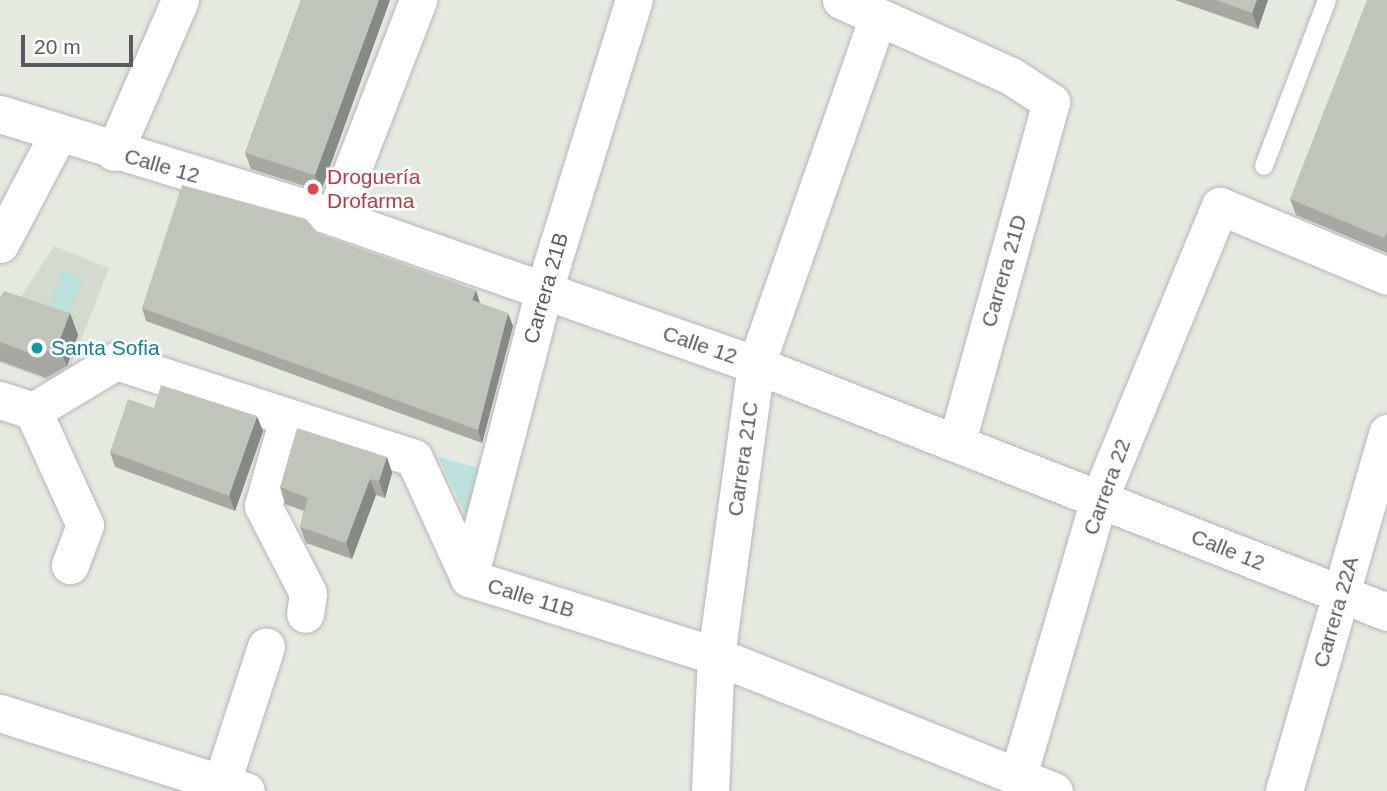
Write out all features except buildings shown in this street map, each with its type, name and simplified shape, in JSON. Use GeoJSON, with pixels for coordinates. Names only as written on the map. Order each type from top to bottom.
{"type":"FeatureCollection","features":[{"type":"Feature","properties":{"kind":"street"},"geometry":{"type":"LineString","coordinates":[[114,152],[180,0]]}},
{"type":"Feature","properties":{"kind":"street"},"geometry":{"type":"LineString","coordinates":[[334,217],[418,0]]}},
{"type":"Feature","properties":{"kind":"street","name":"Carrera 21B"},"geometry":{"type":"LineString","coordinates":[[469,578],[544,290],[634,0]]}},
{"type":"Feature","properties":{"kind":"street"},"geometry":{"type":"LineString","coordinates":[[841,0],[877,20]]}},
{"type":"Feature","properties":{"kind":"street","name":"Carrera 21D"},"geometry":{"type":"LineString","coordinates":[[877,20],[1012,76],[1051,102],[957,441]]}},
{"type":"Feature","properties":{"kind":"street","name":"Carrera 21C"},"geometry":{"type":"LineString","coordinates":[[710,791],[716,656],[756,365],[877,20]]}},
{"type":"Feature","properties":{"kind":"street","name":"Calle 12"},"geometry":{"type":"LineString","coordinates":[[0,114],[57,136],[334,217],[756,365],[957,441],[1387,612]]}},
{"type":"Feature","properties":{"kind":"street"},"geometry":{"type":"LineString","coordinates":[[0,244],[57,136]]}},
{"type":"Feature","properties":{"kind":"street","name":"Carrera 22"},"geometry":{"type":"LineString","coordinates":[[1018,776],[1099,499],[1220,206],[1387,276]]}},
{"type":"Feature","properties":{"kind":"street","name":"Calle 11B"},"geometry":{"type":"LineString","coordinates":[[17,405],[117,361],[414,458],[469,578],[716,656],[1054,791]]}},
{"type":"Feature","properties":{"kind":"street"},"geometry":{"type":"LineString","coordinates":[[17,405],[86,525],[70,565]]}},
{"type":"Feature","properties":{"kind":"street"},"geometry":{"type":"LineString","coordinates":[[288,418],[263,506],[308,593],[305,614]]}},
{"type":"Feature","properties":{"kind":"street","name":"Carrera 22A"},"geometry":{"type":"LineString","coordinates":[[1284,791],[1387,433]]}},
{"type":"Feature","properties":{"kind":"street"},"geometry":{"type":"LineString","coordinates":[[0,713],[229,788],[266,646]]}},
{"type":"Feature","properties":{"kind":"lane"},"geometry":{"type":"LineString","coordinates":[[1264,166],[1327,0]]}},
{"type":"Feature","properties":{"kind":"shaded area"},"geometry":{"type":"Polygon","coordinates":[[[54,246],[109,268],[63,386],[0,363],[0,328],[54,246]]]}},
{"type":"Feature","properties":{"kind":"shaded area"},"geometry":{"type":"Polygon","coordinates":[[[63,271],[84,279],[66,326],[45,318],[63,271]]]}},
{"type":"Feature","properties":{"kind":"shaded area"},"geometry":{"type":"Polygon","coordinates":[[[438,457],[482,469],[469,521],[438,457]]]}},
{"type":"Feature","properties":{"kind":"place","name":"Droguería Drofarma"},"geometry":{"type":"Point","coordinates":[313,189]}},
{"type":"Feature","properties":{"kind":"place","name":"Santa Sofia"},"geometry":{"type":"Point","coordinates":[37,348]}}]}
